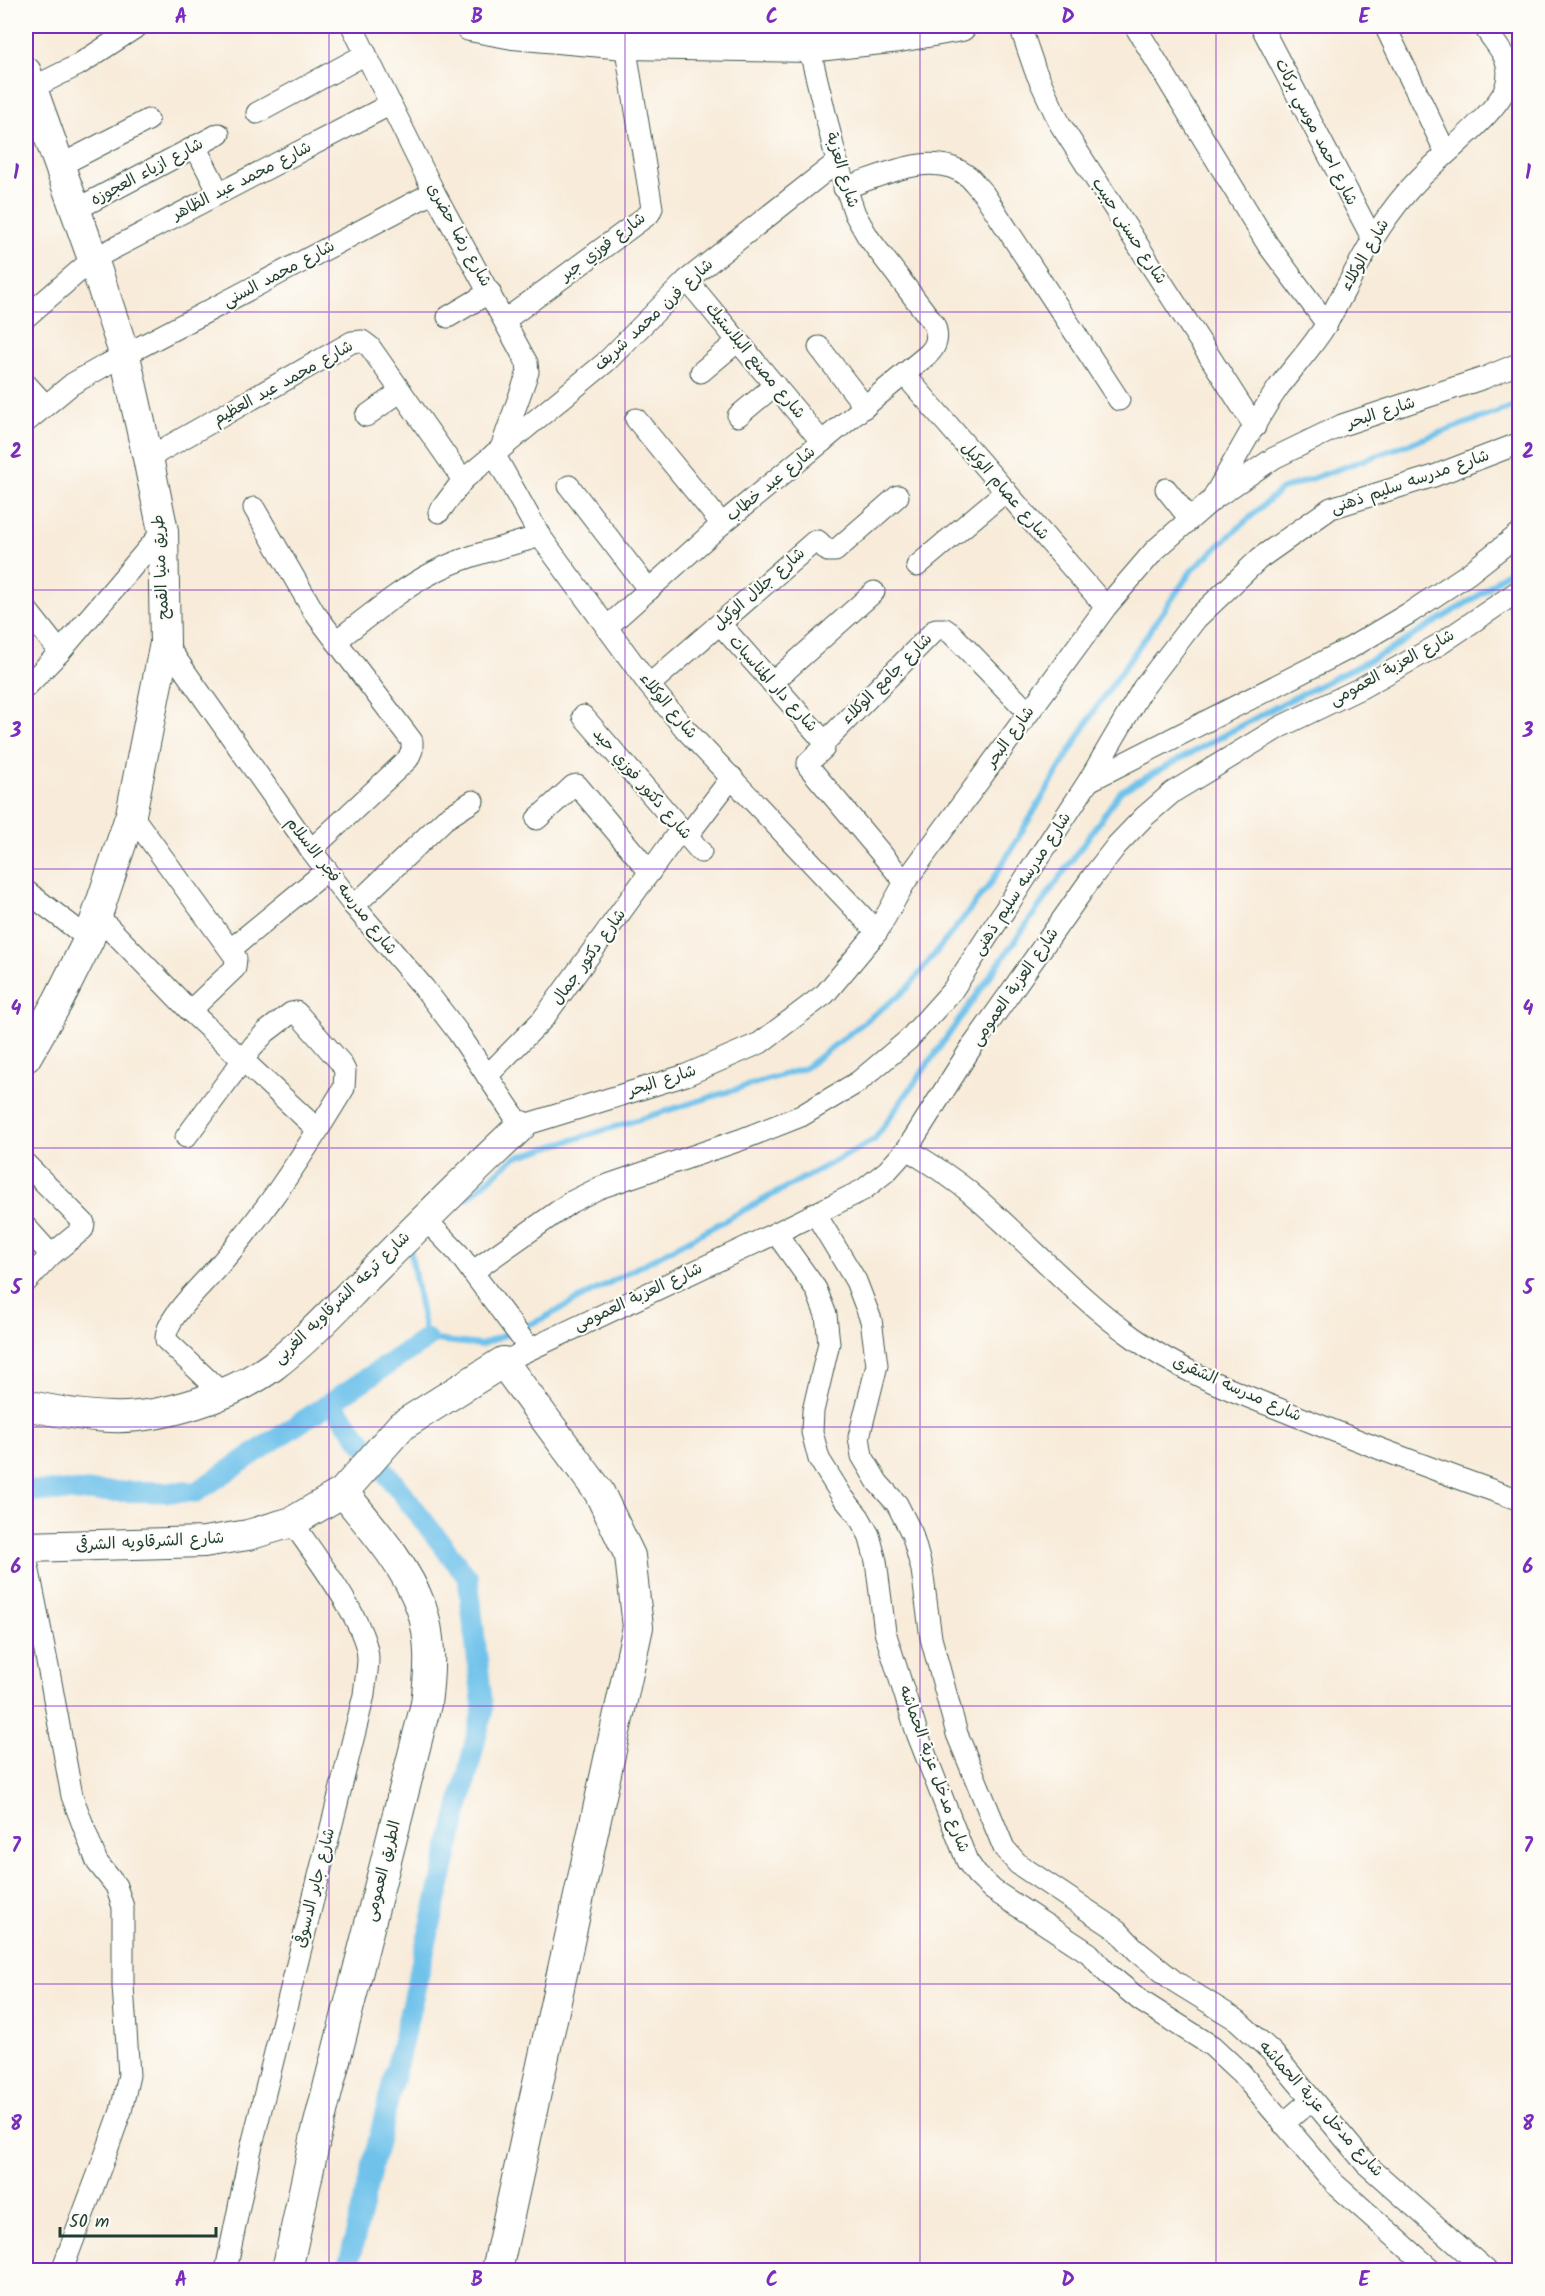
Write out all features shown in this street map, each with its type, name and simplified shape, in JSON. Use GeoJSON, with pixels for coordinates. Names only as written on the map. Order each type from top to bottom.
{"type":"FeatureCollection","features":[{"type":"Feature","properties":{"kind":"street"},"geometry":{"type":"LineString","coordinates":[[29,80],[78,65],[138,26]]}},
{"type":"Feature","properties":{"kind":"street","name":"شارع رضا حضرى"},"geometry":{"type":"LineString","coordinates":[[352,26],[434,192],[524,354],[528,372],[497,451]]}},
{"type":"Feature","properties":{"kind":"street"},"geometry":{"type":"LineString","coordinates":[[471,26],[513,34],[587,33],[626,44],[731,36],[821,39],[899,37],[961,26]]}},
{"type":"Feature","properties":{"kind":"street","name":"شارع حسنى حبيب"},"geometry":{"type":"LineString","coordinates":[[1020,26],[1035,70],[1060,124],[1255,427]]}},
{"type":"Feature","properties":{"kind":"street"},"geometry":{"type":"LineString","coordinates":[[1135,26],[1268,245],[1326,324]]}},
{"type":"Feature","properties":{"kind":"street","name":"شارع احمد موسي بركات"},"geometry":{"type":"LineString","coordinates":[[1261,26],[1372,238]]}},
{"type":"Feature","properties":{"kind":"street"},"geometry":{"type":"LineString","coordinates":[[1385,26],[1446,153]]}},
{"type":"Feature","properties":{"kind":"street","name":"شارع الوكلاء"},"geometry":{"type":"LineString","coordinates":[[1212,500],[1278,389],[1326,324],[1372,238],[1419,179],[1496,105],[1506,88],[1509,69],[1503,51],[1484,26]]}},
{"type":"Feature","properties":{"kind":"street","name":"شارع العزبة"},"geometry":{"type":"LineString","coordinates":[[821,39],[837,162],[844,188],[868,237],[934,324],[937,342]]}},
{"type":"Feature","properties":{"kind":"street","name":"شارع فوزي جبر"},"geometry":{"type":"LineString","coordinates":[[505,320],[649,214],[652,208],[626,44]]}},
{"type":"Feature","properties":{"kind":"street"},"geometry":{"type":"LineString","coordinates":[[257,113],[366,54]]}},
{"type":"Feature","properties":{"kind":"street","name":"طريق منيا القمح"},"geometry":{"type":"LineString","coordinates":[[26,1058],[58,1001],[93,927],[131,814],[165,643],[163,531],[125,356],[29,80]]}},
{"type":"Feature","properties":{"kind":"street","name":"شارع محمد عبد الظاهر"},"geometry":{"type":"LineString","coordinates":[[26,318],[93,259],[391,104]]}},
{"type":"Feature","properties":{"kind":"street"},"geometry":{"type":"LineString","coordinates":[[59,166],[148,120]]}},
{"type":"Feature","properties":{"kind":"street","name":"شارع ازياء العجوزه"},"geometry":{"type":"LineString","coordinates":[[75,210],[219,134]]}},
{"type":"Feature","properties":{"kind":"street"},"geometry":{"type":"LineString","coordinates":[[195,146],[219,193]]}},
{"type":"Feature","properties":{"kind":"street","name":"شارع فرن محمد شريف"},"geometry":{"type":"LineString","coordinates":[[440,512],[464,480],[606,362],[687,280],[837,162]]}},
{"type":"Feature","properties":{"kind":"street"},"geometry":{"type":"LineString","coordinates":[[844,188],[922,163],[946,165],[968,176],[984,194],[1119,400]]}},
{"type":"Feature","properties":{"kind":"street","name":"شارع محمد السنى"},"geometry":{"type":"LineString","coordinates":[[26,422],[72,384],[434,192]]}},
{"type":"Feature","properties":{"kind":"street","name":"شارع مصنع البلاستيك"},"geometry":{"type":"LineString","coordinates":[[687,280],[822,442]]}},
{"type":"Feature","properties":{"kind":"street"},"geometry":{"type":"LineString","coordinates":[[448,317],[490,292]]}},
{"type":"Feature","properties":{"kind":"street","name":"شارع محمد عبد العظيم"},"geometry":{"type":"LineString","coordinates":[[148,458],[357,341],[362,341],[370,347],[464,480]]}},
{"type":"Feature","properties":{"kind":"street"},"geometry":{"type":"LineString","coordinates":[[701,372],[738,341]]}},
{"type":"Feature","properties":{"kind":"street","name":"شارع عبد خطاب"},"geometry":{"type":"LineString","coordinates":[[606,628],[722,525],[933,350],[937,342]]}},
{"type":"Feature","properties":{"kind":"street"},"geometry":{"type":"LineString","coordinates":[[819,347],[865,406]]}},
{"type":"Feature","properties":{"kind":"street","name":"شارع البحر"},"geometry":{"type":"LineString","coordinates":[[521,1126],[686,1075],[760,1043],[825,994],[877,932],[905,882],[1028,712],[1107,607],[1155,550],[1212,500],[1274,458],[1342,425],[1484,378],[1520,363]]}},
{"type":"Feature","properties":{"kind":"street","name":"شارع عصام الوكيل"},"geometry":{"type":"LineString","coordinates":[[904,374],[1107,607]]}},
{"type":"Feature","properties":{"kind":"street"},"geometry":{"type":"LineString","coordinates":[[26,384],[45,405]]}},
{"type":"Feature","properties":{"kind":"street"},"geometry":{"type":"LineString","coordinates":[[738,416],[775,385]]}},
{"type":"Feature","properties":{"kind":"street"},"geometry":{"type":"LineString","coordinates":[[366,416],[401,391]]}},
{"type":"Feature","properties":{"kind":"street"},"geometry":{"type":"LineString","coordinates":[[636,419],[722,525]]}},
{"type":"Feature","properties":{"kind":"street","name":"شارع مدرسه سليم ذهنى"},"geometry":{"type":"LineString","coordinates":[[472,1272],[571,1202],[598,1188],[740,1140],[801,1116],[858,1082],[908,1040],[952,991],[1089,782],[1143,688],[1196,619],[1260,558],[1331,508],[1434,476],[1520,443]]}},
{"type":"Feature","properties":{"kind":"street","name":"شارع الوكلاء"},"geometry":{"type":"LineString","coordinates":[[497,451],[540,536],[649,685],[686,730],[877,932]]}},
{"type":"Feature","properties":{"kind":"street"},"geometry":{"type":"LineString","coordinates":[[569,486],[649,590]]}},
{"type":"Feature","properties":{"kind":"street"},"geometry":{"type":"LineString","coordinates":[[1166,489],[1190,519]]}},
{"type":"Feature","properties":{"kind":"street"},"geometry":{"type":"LineString","coordinates":[[917,566],[1006,491]]}},
{"type":"Feature","properties":{"kind":"street","name":"شارع جلال الوكيل"},"geometry":{"type":"LineString","coordinates":[[649,685],[815,541],[818,540],[828,551],[835,551],[898,496]]}},
{"type":"Feature","properties":{"kind":"street"},"geometry":{"type":"LineString","coordinates":[[254,508],[314,612],[411,741],[412,750],[408,759],[311,850]]}},
{"type":"Feature","properties":{"kind":"street"},"geometry":{"type":"LineString","coordinates":[[26,687],[60,652],[163,531]]}},
{"type":"Feature","properties":{"kind":"street"},"geometry":{"type":"LineString","coordinates":[[1089,782],[1352,647],[1440,593],[1520,533]]}},
{"type":"Feature","properties":{"kind":"street"},"geometry":{"type":"LineString","coordinates":[[336,641],[416,582],[436,571],[540,536]]}},
{"type":"Feature","properties":{"kind":"street","name":"شارع العزبة العمومى"},"geometry":{"type":"LineString","coordinates":[[519,1351],[776,1233],[863,1190],[887,1172],[907,1149],[969,1051],[1093,876],[1117,845],[1144,817],[1173,792],[1280,727],[1361,688],[1440,644],[1520,590]]}},
{"type":"Feature","properties":{"kind":"street"},"geometry":{"type":"LineString","coordinates":[[772,683],[874,592]]}},
{"type":"Feature","properties":{"kind":"street"},"geometry":{"type":"LineString","coordinates":[[26,609],[60,652]]}},
{"type":"Feature","properties":{"kind":"street","name":"شارع دار المناسبات"},"geometry":{"type":"LineString","coordinates":[[720,624],[825,742],[824,748],[808,763],[808,766],[905,882]]}},
{"type":"Feature","properties":{"kind":"street","name":"شارع جامع الوكلاء"},"geometry":{"type":"LineString","coordinates":[[825,742],[936,629],[945,629],[952,634],[1028,712]]}},
{"type":"Feature","properties":{"kind":"street","name":"شارع مدرسه فجر الاسلام"},"geometry":{"type":"LineString","coordinates":[[165,643],[311,850],[457,1031],[521,1126]]}},
{"type":"Feature","properties":{"kind":"street","name":"شارع دكتور فوزي حيد"},"geometry":{"type":"LineString","coordinates":[[584,716],[701,852]]}},
{"type":"Feature","properties":{"kind":"street","name":"شارع دكتور جمال"},"geometry":{"type":"LineString","coordinates":[[487,1076],[543,1019],[650,872],[732,777]]}},
{"type":"Feature","properties":{"kind":"street"},"geometry":{"type":"LineString","coordinates":[[537,819],[573,786],[577,785],[650,872]]}},
{"type":"Feature","properties":{"kind":"street"},"geometry":{"type":"LineString","coordinates":[[354,906],[437,827],[473,801]]}},
{"type":"Feature","properties":{"kind":"street"},"geometry":{"type":"LineString","coordinates":[[131,814],[236,958],[235,968],[190,1011]]}},
{"type":"Feature","properties":{"kind":"street"},"geometry":{"type":"LineString","coordinates":[[231,949],[327,870]]}},
{"type":"Feature","properties":{"kind":"street"},"geometry":{"type":"LineString","coordinates":[[26,891],[93,927],[190,1011],[318,1130]]}},
{"type":"Feature","properties":{"kind":"street"},"geometry":{"type":"LineString","coordinates":[[186,1137],[266,1032],[280,1020],[296,1012],[341,1063],[345,1071],[344,1088],[272,1200],[220,1265],[183,1305],[165,1333],[166,1340],[223,1394]]}},
{"type":"Feature","properties":{"kind":"street","name":"شارع ترعه الشرقاويه الغربى"},"geometry":{"type":"LineString","coordinates":[[26,1405],[56,1412],[112,1418],[169,1412],[223,1394],[272,1366],[323,1320],[424,1218],[521,1126]]}},
{"type":"Feature","properties":{"kind":"street","name":"شارع مدرسه الشقرى"},"geometry":{"type":"LineString","coordinates":[[907,1149],[941,1170],[973,1195],[1090,1303],[1134,1338],[1182,1368],[1409,1462],[1520,1500]]}},
{"type":"Feature","properties":{"kind":"street"},"geometry":{"type":"LineString","coordinates":[[26,1164],[84,1223],[83,1229],[51,1255],[26,1282]]}},
{"type":"Feature","properties":{"kind":"street","name":"شارع مدخل عزبة الحماشه"},"geometry":{"type":"LineString","coordinates":[[815,1213],[856,1281],[871,1320],[877,1365],[859,1437],[862,1456],[878,1483],[897,1504],[912,1534],[922,1570],[931,1638],[957,1734],[1004,1848],[1018,1864],[1117,1930],[1173,1983],[1237,2020],[1274,2053],[1308,2103],[1366,2164],[1486,2271]]}},
{"type":"Feature","properties":{"kind":"street"},"geometry":{"type":"LineString","coordinates":[[424,1218],[458,1253],[490,1297],[599,1492],[630,1556],[638,1627],[497,2271]]}},
{"type":"Feature","properties":{"kind":"street"},"geometry":{"type":"LineString","coordinates":[[26,1227],[51,1255]]}},
{"type":"Feature","properties":{"kind":"street","name":"شارع مدخل عزبة الحماشه"},"geometry":{"type":"LineString","coordinates":[[776,1233],[816,1289],[826,1315],[829,1343],[813,1411],[812,1432],[819,1459],[869,1535],[876,1561],[885,1632],[917,1733],[967,1861],[977,1875],[993,1890],[1089,1953],[1107,1973],[1212,2046],[1241,2073],[1286,2122],[1335,2184],[1432,2271]]}},
{"type":"Feature","properties":{"kind":"street","name":"شارع الشرقاويه الشرقى"},"geometry":{"type":"LineString","coordinates":[[26,1547],[204,1542],[248,1535],[292,1522],[343,1492],[401,1426],[519,1351]]}},
{"type":"Feature","properties":{"kind":"street","name":"الطريق العمومى"},"geometry":{"type":"LineString","coordinates":[[286,2271],[316,2135],[426,1704],[430,1672],[428,1636],[421,1608],[406,1577],[343,1492]]}},
{"type":"Feature","properties":{"kind":"street","name":"شارع جابر الدسوقى"},"geometry":{"type":"LineString","coordinates":[[226,2271],[250,2153],[364,1695],[368,1658],[364,1636],[351,1611],[292,1522]]}},
{"type":"Feature","properties":{"kind":"street"},"geometry":{"type":"LineString","coordinates":[[26,1556],[72,1796],[97,1862],[116,1886],[123,1907],[123,1986],[129,2075],[113,2132],[62,2271]]}},
{"type":"Feature","properties":{"kind":"street"},"geometry":{"type":"LineString","coordinates":[[1159,2008],[1173,1983]]}},
{"type":"Feature","properties":{"kind":"street"},"geometry":{"type":"LineString","coordinates":[[1286,2122],[1308,2103]]}},
{"type":"Feature","properties":{"kind":"waterway"},"geometry":{"type":"LineString","coordinates":[[467,1198],[514,1158],[805,1068],[907,989],[991,883],[1096,708],[1192,570],[1280,490],[1520,404]]}},
{"type":"Feature","properties":{"kind":"waterway"},"geometry":{"type":"LineString","coordinates":[[410,1248],[426,1339],[481,1345],[542,1319],[874,1140],[1121,791],[1274,708],[1390,650],[1478,596],[1520,561]]}},
{"type":"Feature","properties":{"kind":"waterway"},"geometry":{"type":"LineString","coordinates":[[26,1491],[196,1492],[426,1339]]}},
{"type":"Feature","properties":{"kind":"waterway"},"geometry":{"type":"LineString","coordinates":[[331,1402],[468,1578],[483,1709],[347,2270]]}}]}
